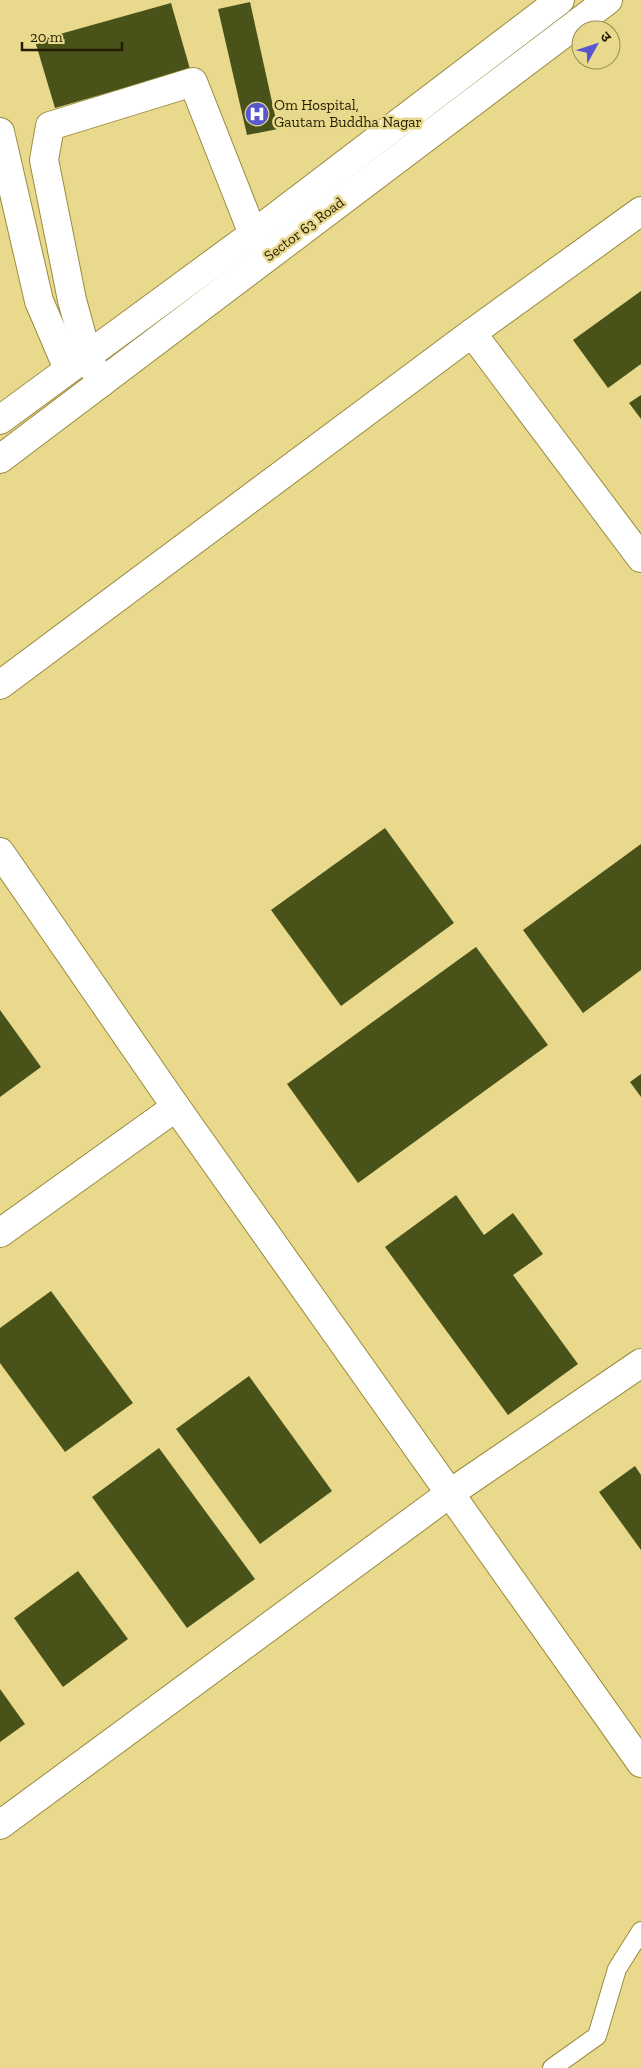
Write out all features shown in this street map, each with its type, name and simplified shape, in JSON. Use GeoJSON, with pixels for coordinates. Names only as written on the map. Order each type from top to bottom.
{"type":"FeatureCollection","features":[{"type":"Feature","properties":{"kind":"street","name":"Sector 63 Road"},"geometry":{"type":"LineString","coordinates":[[0,420],[253,234],[560,0]]}},
{"type":"Feature","properties":{"kind":"street","name":"Sector 63 Road"},"geometry":{"type":"LineString","coordinates":[[0,459],[608,0]]}},
{"type":"Feature","properties":{"kind":"street"},"geometry":{"type":"LineString","coordinates":[[78,362],[72,300],[44,160],[50,126],[193,82],[253,234]]}},
{"type":"Feature","properties":{"kind":"street"},"geometry":{"type":"LineString","coordinates":[[0,132],[39,301],[78,362],[101,384]]}},
{"type":"Feature","properties":{"kind":"street"},"geometry":{"type":"LineString","coordinates":[[0,685],[472,333],[641,211]]}},
{"type":"Feature","properties":{"kind":"street"},"geometry":{"type":"LineString","coordinates":[[472,333],[641,558]]}},
{"type":"Feature","properties":{"kind":"street"},"geometry":{"type":"LineString","coordinates":[[0,852],[176,1107],[641,1763]]}},
{"type":"Feature","properties":{"kind":"street"},"geometry":{"type":"LineString","coordinates":[[0,1233],[176,1107]]}},
{"type":"Feature","properties":{"kind":"street"},"geometry":{"type":"LineString","coordinates":[[0,1825],[449,1494],[641,1363]]}},
{"type":"Feature","properties":{"kind":"lane"},"geometry":{"type":"LineString","coordinates":[[552,2068],[596,2036],[617,1969],[641,1931]]}},
{"type":"Feature","properties":{"kind":"building"},"geometry":{"type":"Polygon","coordinates":[[[250,2],[278,129],[247,135],[218,9],[250,2]]]}},
{"type":"Feature","properties":{"kind":"building"},"geometry":{"type":"Polygon","coordinates":[[[171,3],[190,69],[55,108],[35,41],[171,3]]]}},
{"type":"Feature","properties":{"kind":"building"},"geometry":{"type":"Polygon","coordinates":[[[641,291],[641,364],[608,388],[573,340],[641,291]]]}},
{"type":"Feature","properties":{"kind":"building"},"geometry":{"type":"Polygon","coordinates":[[[641,395],[641,419],[629,403],[641,395]]]}},
{"type":"Feature","properties":{"kind":"building"},"geometry":{"type":"Polygon","coordinates":[[[385,828],[454,923],[341,1006],[271,910],[385,828]]]}},
{"type":"Feature","properties":{"kind":"building"},"geometry":{"type":"Polygon","coordinates":[[[641,844],[641,970],[583,1013],[523,930],[641,844]]]}},
{"type":"Feature","properties":{"kind":"building"},"geometry":{"type":"Polygon","coordinates":[[[476,947],[548,1045],[358,1183],[287,1084],[476,947]]]}},
{"type":"Feature","properties":{"kind":"building"},"geometry":{"type":"Polygon","coordinates":[[[0,1010],[41,1067],[0,1097],[0,1010]]]}},
{"type":"Feature","properties":{"kind":"building"},"geometry":{"type":"Polygon","coordinates":[[[641,1074],[641,1097],[630,1082],[641,1074]]]}},
{"type":"Feature","properties":{"kind":"building"},"geometry":{"type":"Polygon","coordinates":[[[456,1195],[484,1235],[513,1213],[543,1254],[513,1275],[578,1364],[508,1415],[385,1247],[456,1195]]]}},
{"type":"Feature","properties":{"kind":"building"},"geometry":{"type":"Polygon","coordinates":[[[51,1291],[133,1403],[65,1452],[0,1363],[0,1328],[51,1291]]]}},
{"type":"Feature","properties":{"kind":"building"},"geometry":{"type":"Polygon","coordinates":[[[249,1376],[332,1491],[260,1544],[176,1429],[249,1376]]]}},
{"type":"Feature","properties":{"kind":"building"},"geometry":{"type":"Polygon","coordinates":[[[159,1448],[255,1579],[187,1628],[92,1497],[159,1448]]]}},
{"type":"Feature","properties":{"kind":"building"},"geometry":{"type":"Polygon","coordinates":[[[635,1466],[641,1475],[641,1550],[599,1492],[635,1466]]]}},
{"type":"Feature","properties":{"kind":"building"},"geometry":{"type":"Polygon","coordinates":[[[78,1571],[128,1639],[63,1687],[14,1618],[78,1571]]]}},
{"type":"Feature","properties":{"kind":"building"},"geometry":{"type":"Polygon","coordinates":[[[0,1689],[25,1724],[0,1742],[0,1689]]]}},
{"type":"Feature","properties":{"kind":"place","name":"Om Hospital, Gautam Buddha Nagar"},"geometry":{"type":"Point","coordinates":[257,114]}}]}
